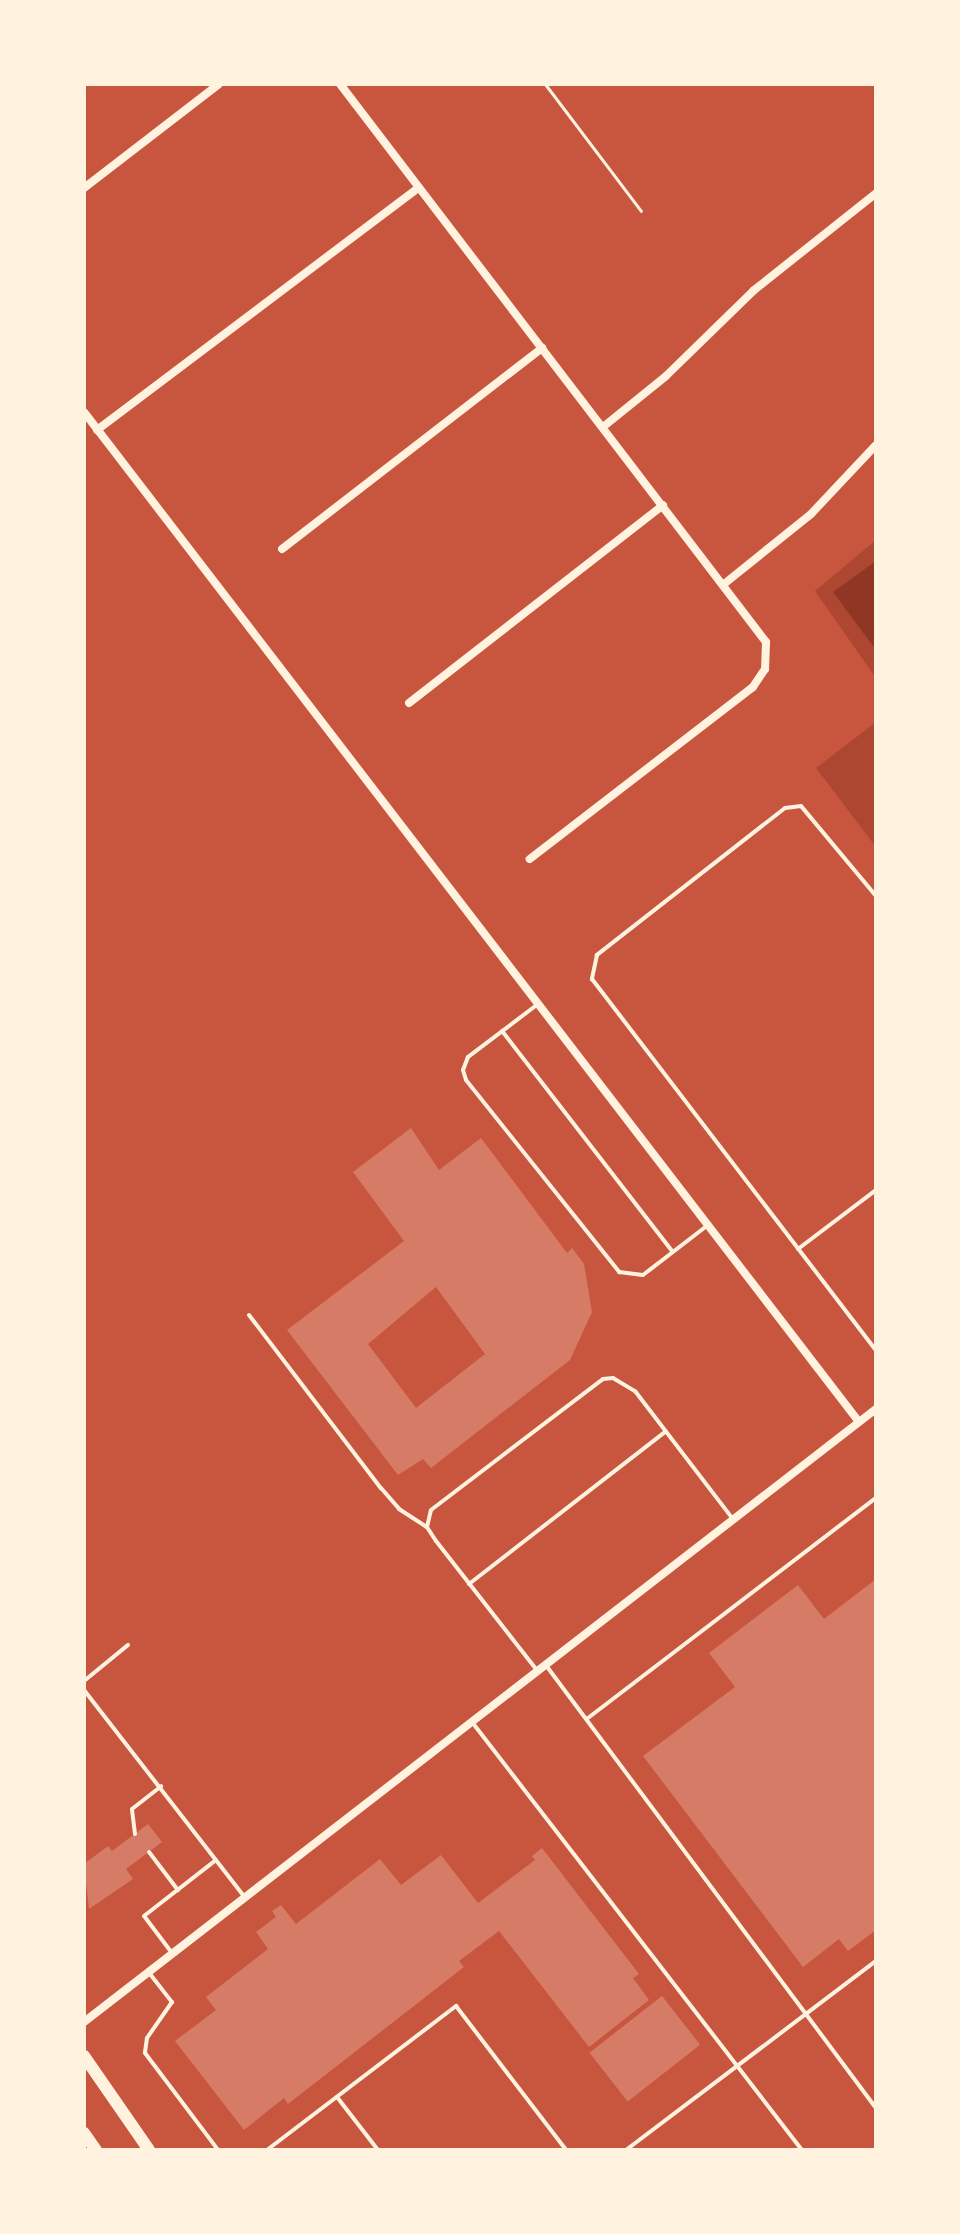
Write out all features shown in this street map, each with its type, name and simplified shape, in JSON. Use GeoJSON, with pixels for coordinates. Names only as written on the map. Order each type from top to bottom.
{"type":"FeatureCollection","features":[{"type":"Feature","properties":{"kind":"main road"},"geometry":{"type":"LineString","coordinates":[[84,2056],[149,2150]]}},
{"type":"Feature","properties":{"kind":"main road"},"geometry":{"type":"LineString","coordinates":[[84,2133],[96,2150]]}},
{"type":"Feature","properties":{"kind":"street"},"geometry":{"type":"LineString","coordinates":[[84,188],[219,84]]}},
{"type":"Feature","properties":{"kind":"street"},"geometry":{"type":"LineString","coordinates":[[340,84],[766,642],[765,669],[753,687],[530,859]]}},
{"type":"Feature","properties":{"kind":"street"},"geometry":{"type":"LineString","coordinates":[[97,430],[419,187]]}},
{"type":"Feature","properties":{"kind":"street"},"geometry":{"type":"LineString","coordinates":[[603,427],[666,376],[753,291],[876,193]]}},
{"type":"Feature","properties":{"kind":"street"},"geometry":{"type":"LineString","coordinates":[[282,549],[542,348]]}},
{"type":"Feature","properties":{"kind":"street"},"geometry":{"type":"LineString","coordinates":[[84,412],[859,1422]]}},
{"type":"Feature","properties":{"kind":"street"},"geometry":{"type":"LineString","coordinates":[[724,584],[811,514],[876,445]]}},
{"type":"Feature","properties":{"kind":"street"},"geometry":{"type":"LineString","coordinates":[[409,703],[663,505]]}},
{"type":"Feature","properties":{"kind":"street"},"geometry":{"type":"LineString","coordinates":[[84,2022],[470,1720],[876,1409]]}},
{"type":"Feature","properties":{"kind":"lane"},"geometry":{"type":"LineString","coordinates":[[876,896],[801,806],[785,808],[597,955],[592,979],[876,1351]]}},
{"type":"Feature","properties":{"kind":"lane"},"geometry":{"type":"LineString","coordinates":[[538,1004],[468,1057],[463,1064],[466,1080],[601,1254],[619,1272],[634,1277],[708,1225]]}},
{"type":"Feature","properties":{"kind":"lane"},"geometry":{"type":"LineString","coordinates":[[502,1031],[673,1252]]}},
{"type":"Feature","properties":{"kind":"lane"},"geometry":{"type":"LineString","coordinates":[[798,1249],[876,1190]]}},
{"type":"Feature","properties":{"kind":"lane"},"geometry":{"type":"LineString","coordinates":[[249,1315],[381,1488],[399,1509],[427,1527],[536,1669]]}},
{"type":"Feature","properties":{"kind":"lane"},"geometry":{"type":"LineString","coordinates":[[427,1527],[431,1510],[603,1379],[625,1382],[733,1519]]}},
{"type":"Feature","properties":{"kind":"lane"},"geometry":{"type":"LineString","coordinates":[[469,1584],[666,1431]]}},
{"type":"Feature","properties":{"kind":"lane"},"geometry":{"type":"LineString","coordinates":[[588,1718],[876,1498]]}},
{"type":"Feature","properties":{"kind":"lane"},"geometry":{"type":"LineString","coordinates":[[84,1681],[128,1645]]}},
{"type":"Feature","properties":{"kind":"lane"},"geometry":{"type":"LineString","coordinates":[[545,1663],[876,2108]]}},
{"type":"Feature","properties":{"kind":"lane"},"geometry":{"type":"LineString","coordinates":[[84,1690],[244,1897]]}},
{"type":"Feature","properties":{"kind":"lane"},"geometry":{"type":"LineString","coordinates":[[470,1720],[802,2150]]}},
{"type":"Feature","properties":{"kind":"lane"},"geometry":{"type":"LineString","coordinates":[[135,1834],[132,1809],[161,1786]]}},
{"type":"Feature","properties":{"kind":"lane"},"geometry":{"type":"LineString","coordinates":[[149,1852],[178,1890]]}},
{"type":"Feature","properties":{"kind":"lane"},"geometry":{"type":"LineString","coordinates":[[172,1953],[144,1916],[216,1860]]}},
{"type":"Feature","properties":{"kind":"lane"},"geometry":{"type":"LineString","coordinates":[[626,2150],[876,1961]]}},
{"type":"Feature","properties":{"kind":"lane"},"geometry":{"type":"LineString","coordinates":[[148,1972],[172,2002],[147,2038],[145,2053],[218,2150]]}},
{"type":"Feature","properties":{"kind":"lane"},"geometry":{"type":"LineString","coordinates":[[267,2150],[456,2006],[566,2150]]}},
{"type":"Feature","properties":{"kind":"lane"},"geometry":{"type":"LineString","coordinates":[[337,2097],[378,2150]]}},
{"type":"Feature","properties":{"kind":"path"},"geometry":{"type":"LineString","coordinates":[[545,84],[641,211]]}},
{"type":"Feature","properties":{"kind":"shaded area"},"geometry":{"type":"Polygon","coordinates":[[[876,540],[876,678],[815,591],[876,540]]]}},
{"type":"Feature","properties":{"kind":"shaded area"},"geometry":{"type":"Polygon","coordinates":[[[876,561],[876,650],[833,592],[876,561]]]}},
{"type":"Feature","properties":{"kind":"shaded area"},"geometry":{"type":"Polygon","coordinates":[[[876,722],[876,847],[816,768],[876,722]]]}},
{"type":"Feature","properties":{"kind":"building"},"geometry":{"type":"Polygon","coordinates":[[[411,1128],[439,1170],[481,1138],[567,1253],[572,1248],[584,1264],[592,1312],[570,1360],[431,1468],[423,1459],[398,1475],[287,1330],[404,1241],[353,1172],[411,1128]],[[436,1287],[368,1344],[416,1408],[485,1354],[436,1287]]]}},
{"type":"Feature","properties":{"kind":"building"},"geometry":{"type":"Polygon","coordinates":[[[876,1579],[876,1930],[848,1951],[839,1939],[803,1967],[643,1756],[735,1687],[709,1653],[798,1585],[824,1619],[876,1579]]]}},
{"type":"Feature","properties":{"kind":"building"},"geometry":{"type":"Polygon","coordinates":[[[148,1824],[162,1842],[126,1869],[133,1879],[89,1909],[84,1864],[108,1846],[112,1851],[148,1824]]]}},
{"type":"Feature","properties":{"kind":"building"},"geometry":{"type":"Polygon","coordinates":[[[542,1848],[639,1974],[633,1978],[649,2000],[589,2047],[499,1931],[459,1961],[464,1967],[288,2104],[284,2098],[244,2130],[175,2041],[216,2010],[206,1997],[268,1949],[256,1932],[276,1917],[272,1911],[281,1905],[296,1924],[380,1859],[401,1885],[441,1855],[478,1903],[535,1860],[532,1856],[542,1848]]]}},
{"type":"Feature","properties":{"kind":"building"},"geometry":{"type":"Polygon","coordinates":[[[662,1996],[700,2045],[628,2101],[590,2053],[662,1996]]]}}]}
